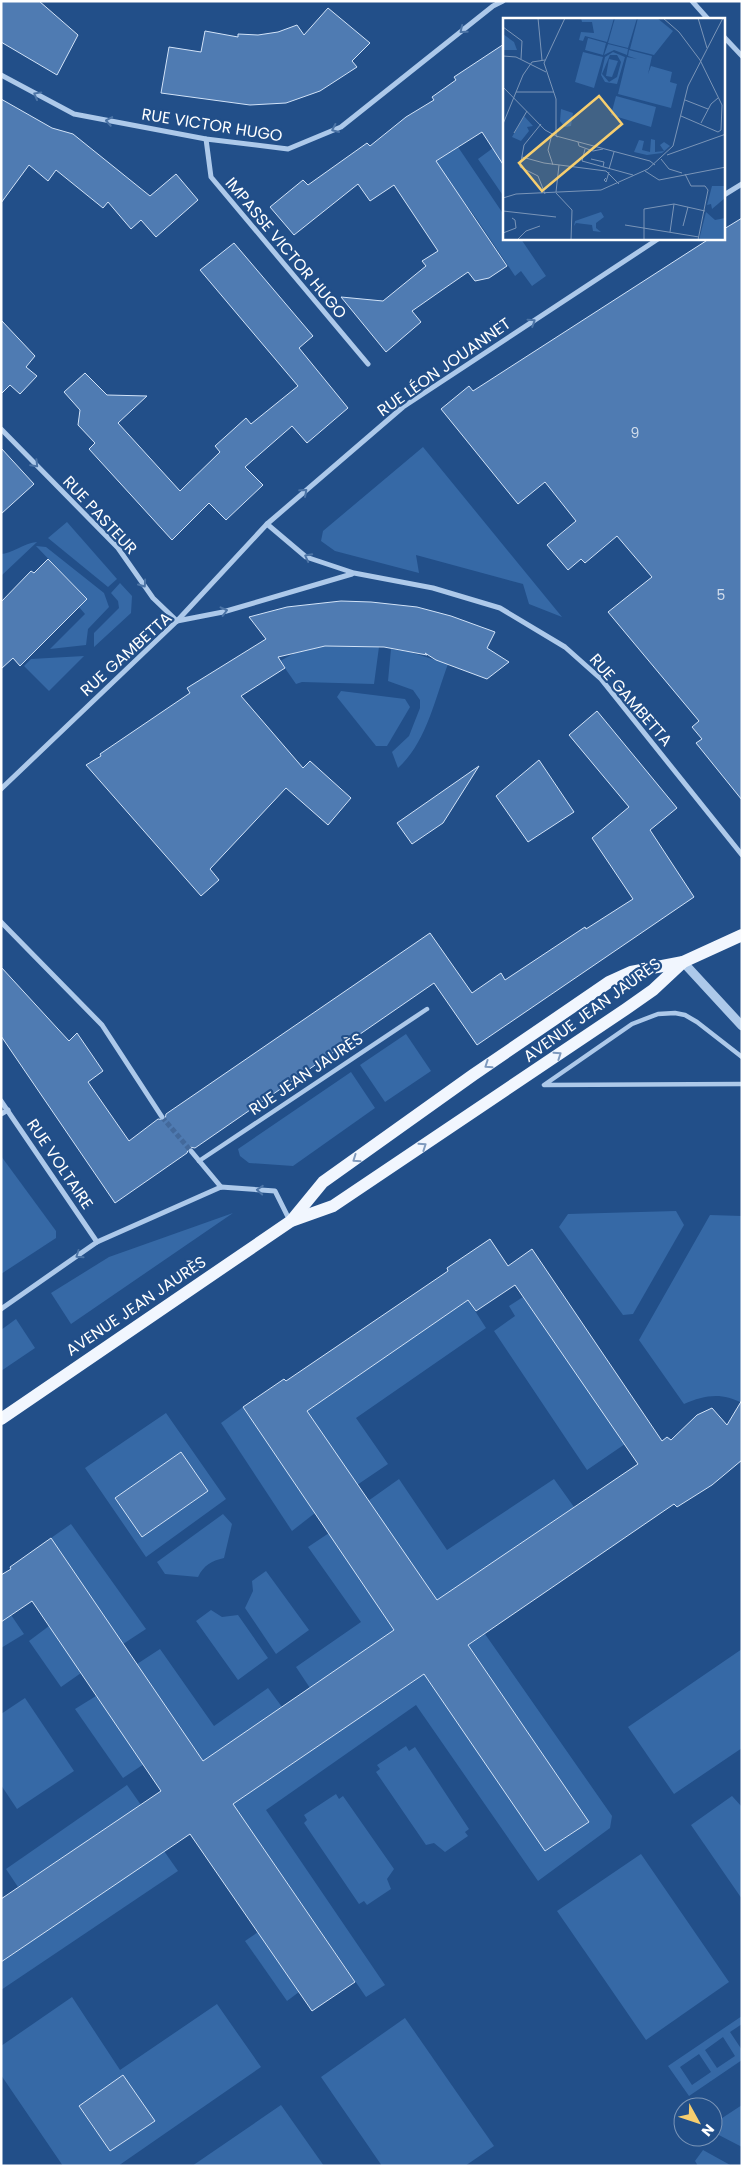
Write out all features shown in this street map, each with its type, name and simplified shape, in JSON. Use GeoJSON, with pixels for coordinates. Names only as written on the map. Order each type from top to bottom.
{"type":"FeatureCollection","features":[{"type":"Feature","properties":{"kind":"main road"},"geometry":{"type":"LineString","coordinates":[[684,962],[742,935]]}},
{"type":"Feature","properties":{"kind":"main road","name":"AVENUE JEAN JAURÈS"},"geometry":{"type":"LineString","coordinates":[[290,1221],[323,1182],[473,1075],[609,982],[632,972],[684,962]]}},
{"type":"Feature","properties":{"kind":"main road","name":"AVENUE JEAN JAURÈS"},"geometry":{"type":"LineString","coordinates":[[1,1419],[290,1221],[333,1206],[626,1009],[653,990],[684,962]]}},
{"type":"Feature","properties":{"kind":"street","name":"RUE VICTOR HUGO"},"geometry":{"type":"LineString","coordinates":[[1,75],[74,114],[206,139],[288,149],[341,127],[493,6],[503,1]]}},
{"type":"Feature","properties":{"kind":"street"},"geometry":{"type":"LineString","coordinates":[[692,1],[707,18]]}},
{"type":"Feature","properties":{"kind":"street"},"geometry":{"type":"LineString","coordinates":[[726,39],[742,56]]}},
{"type":"Feature","properties":{"kind":"street","name":"IMPASSE VICTOR HUGO"},"geometry":{"type":"LineString","coordinates":[[206,139],[211,177],[368,364]]}},
{"type":"Feature","properties":{"kind":"street"},"geometry":{"type":"LineString","coordinates":[[726,194],[742,184]]}},
{"type":"Feature","properties":{"kind":"street","name":"RUE LÉON JOUANNET"},"geometry":{"type":"LineString","coordinates":[[177,621],[267,524],[403,407],[656,240]]}},
{"type":"Feature","properties":{"kind":"street","name":"RUE PASTEUR"},"geometry":{"type":"LineString","coordinates":[[1,429],[118,548],[153,598],[177,621]]}},
{"type":"Feature","properties":{"kind":"street","name":"RUE GAMBETTA"},"geometry":{"type":"LineString","coordinates":[[267,524],[306,558],[354,574],[433,588],[500,608],[564,647],[601,680],[742,855]]}},
{"type":"Feature","properties":{"kind":"street","name":"RUE GAMBETTA"},"geometry":{"type":"LineString","coordinates":[[1,788],[177,621],[223,612],[354,574]]}},
{"type":"Feature","properties":{"kind":"street"},"geometry":{"type":"LineString","coordinates":[[1,922],[102,1025],[162,1117]]}},
{"type":"Feature","properties":{"kind":"street"},"geometry":{"type":"LineString","coordinates":[[684,962],[742,1026]]}},
{"type":"Feature","properties":{"kind":"street","name":"RUE JEAN JAURÈS"},"geometry":{"type":"LineString","coordinates":[[199,1161],[427,1009]]}},
{"type":"Feature","properties":{"kind":"street"},"geometry":{"type":"LineString","coordinates":[[742,1057],[685,1015],[675,1012],[658,1014],[632,1024],[544,1085],[742,1084]]}},
{"type":"Feature","properties":{"kind":"street","name":"RUE VOLTAIRE"},"geometry":{"type":"LineString","coordinates":[[1,1101],[97,1242]]}},
{"type":"Feature","properties":{"kind":"street"},"geometry":{"type":"LineString","coordinates":[[1,1114],[8,1110]]}},
{"type":"Feature","properties":{"kind":"street"},"geometry":{"type":"LineString","coordinates":[[191,1151],[221,1187]]}},
{"type":"Feature","properties":{"kind":"street"},"geometry":{"type":"LineString","coordinates":[[1,1309],[97,1242],[221,1187],[275,1191],[290,1221]]}},
{"type":"Feature","properties":{"kind":"shaded area"},"geometry":{"type":"Polygon","coordinates":[[[503,141],[503,196],[478,159],[503,141]]]}},
{"type":"Feature","properties":{"kind":"shaded area"},"geometry":{"type":"Polygon","coordinates":[[[458,147],[503,214],[503,240],[522,240],[546,276],[532,286],[521,271],[515,276],[435,162],[458,147]]]}},
{"type":"Feature","properties":{"kind":"shaded area"},"geometry":{"type":"Polygon","coordinates":[[[423,447],[562,617],[529,604],[523,584],[416,555],[419,573],[335,551],[321,541],[323,531],[423,447]]]}},
{"type":"Feature","properties":{"kind":"shaded area"},"geometry":{"type":"Polygon","coordinates":[[[67,522],[117,579],[108,587],[48,538],[67,522]]]}},
{"type":"Feature","properties":{"kind":"shaded area"},"geometry":{"type":"Polygon","coordinates":[[[37,542],[1,576],[1,554],[37,542]]]}},
{"type":"Feature","properties":{"kind":"shaded area"},"geometry":{"type":"Polygon","coordinates":[[[36,546],[46,547],[104,593],[109,607],[88,629],[86,645],[50,649],[85,614],[79,607],[87,599],[36,546]]]}},
{"type":"Feature","properties":{"kind":"shaded area"},"geometry":{"type":"Polygon","coordinates":[[[120,583],[132,596],[131,613],[94,647],[94,633],[119,608],[118,601],[111,593],[120,583]]]}},
{"type":"Feature","properties":{"kind":"shaded area"},"geometry":{"type":"Polygon","coordinates":[[[325,646],[379,647],[374,684],[302,682],[296,684],[280,661],[295,653],[325,646]]]}},
{"type":"Feature","properties":{"kind":"shaded area"},"geometry":{"type":"Polygon","coordinates":[[[391,649],[410,652],[448,664],[423,733],[408,758],[398,768],[392,752],[409,736],[420,708],[420,700],[413,690],[388,681],[391,649]]]}},
{"type":"Feature","properties":{"kind":"shaded area"},"geometry":{"type":"Polygon","coordinates":[[[84,656],[49,691],[24,666],[31,659],[84,656]]]}},
{"type":"Feature","properties":{"kind":"shaded area"},"geometry":{"type":"Polygon","coordinates":[[[341,691],[405,699],[410,707],[387,746],[376,746],[337,697],[341,691]]]}},
{"type":"Feature","properties":{"kind":"shaded area"},"geometry":{"type":"Polygon","coordinates":[[[406,1034],[431,1071],[385,1102],[360,1065],[406,1034]]]}},
{"type":"Feature","properties":{"kind":"shaded area"},"geometry":{"type":"Polygon","coordinates":[[[351,1072],[375,1108],[293,1166],[249,1163],[240,1156],[238,1149],[351,1072]]]}},
{"type":"Feature","properties":{"kind":"shaded area"},"geometry":{"type":"Polygon","coordinates":[[[1,1156],[56,1231],[56,1238],[1,1274],[1,1156]]]}},
{"type":"Feature","properties":{"kind":"shaded area"},"geometry":{"type":"Polygon","coordinates":[[[676,1211],[684,1225],[633,1314],[623,1315],[559,1227],[568,1214],[676,1211]]]}},
{"type":"Feature","properties":{"kind":"shaded area"},"geometry":{"type":"Polygon","coordinates":[[[233,1213],[71,1324],[51,1293],[109,1257],[233,1213]]]}},
{"type":"Feature","properties":{"kind":"shaded area"},"geometry":{"type":"Polygon","coordinates":[[[710,1215],[742,1216],[742,1403],[727,1397],[713,1396],[684,1404],[639,1340],[710,1215]]]}},
{"type":"Feature","properties":{"kind":"shaded area"},"geometry":{"type":"Polygon","coordinates":[[[523,1297],[625,1444],[587,1470],[494,1331],[515,1316],[509,1306],[523,1297]]]}},
{"type":"Feature","properties":{"kind":"shaded area"},"geometry":{"type":"Polygon","coordinates":[[[468,1300],[486,1328],[356,1418],[388,1464],[357,1485],[307,1411],[468,1300]]]}},
{"type":"Feature","properties":{"kind":"shaded area"},"geometry":{"type":"Polygon","coordinates":[[[16,1319],[35,1348],[1,1371],[1,1330],[16,1319]]]}},
{"type":"Feature","properties":{"kind":"shaded area"},"geometry":{"type":"Polygon","coordinates":[[[243,1407],[315,1513],[292,1531],[221,1423],[243,1407]]]}},
{"type":"Feature","properties":{"kind":"shaded area"},"geometry":{"type":"Polygon","coordinates":[[[166,1413],[226,1499],[146,1557],[85,1468],[166,1413]],[[181,1452],[115,1498],[142,1537],[208,1491],[181,1452]]]}},
{"type":"Feature","properties":{"kind":"shaded area"},"geometry":{"type":"Polygon","coordinates":[[[399,1479],[447,1550],[554,1479],[574,1507],[437,1600],[368,1501],[399,1479]]]}},
{"type":"Feature","properties":{"kind":"shaded area"},"geometry":{"type":"Polygon","coordinates":[[[223,1514],[232,1524],[224,1558],[208,1564],[198,1577],[165,1574],[157,1562],[223,1514]]]}},
{"type":"Feature","properties":{"kind":"shaded area"},"geometry":{"type":"Polygon","coordinates":[[[71,1524],[146,1629],[123,1644],[51,1538],[71,1524]]]}},
{"type":"Feature","properties":{"kind":"shaded area"},"geometry":{"type":"Polygon","coordinates":[[[329,1533],[394,1630],[310,1688],[296,1667],[361,1622],[308,1547],[329,1533]]]}},
{"type":"Feature","properties":{"kind":"shaded area"},"geometry":{"type":"Polygon","coordinates":[[[266,1571],[309,1630],[276,1654],[245,1608],[253,1591],[252,1581],[266,1571]]]}},
{"type":"Feature","properties":{"kind":"shaded area"},"geometry":{"type":"Polygon","coordinates":[[[211,1610],[222,1617],[238,1615],[268,1658],[238,1680],[196,1621],[211,1610]]]}},
{"type":"Feature","properties":{"kind":"shaded area"},"geometry":{"type":"Polygon","coordinates":[[[11,1615],[24,1634],[1,1648],[1,1622],[11,1615]]]}},
{"type":"Feature","properties":{"kind":"shaded area"},"geometry":{"type":"Polygon","coordinates":[[[49,1626],[81,1673],[61,1687],[29,1641],[49,1626]]]}},
{"type":"Feature","properties":{"kind":"shaded area"},"geometry":{"type":"Polygon","coordinates":[[[485,1634],[612,1816],[610,1828],[538,1881],[416,1705],[266,1810],[385,1985],[366,1997],[233,1804],[424,1674],[546,1851],[589,1822],[468,1645],[485,1634]]]}},
{"type":"Feature","properties":{"kind":"shaded area"},"geometry":{"type":"Polygon","coordinates":[[[160,1649],[214,1726],[268,1688],[282,1707],[203,1761],[137,1664],[160,1649]]]}},
{"type":"Feature","properties":{"kind":"shaded area"},"geometry":{"type":"Polygon","coordinates":[[[742,1649],[742,1748],[674,1794],[628,1727],[742,1649]]]}},
{"type":"Feature","properties":{"kind":"shaded area"},"geometry":{"type":"Polygon","coordinates":[[[96,1696],[144,1764],[123,1778],[75,1709],[96,1696]]]}},
{"type":"Feature","properties":{"kind":"shaded area"},"geometry":{"type":"Polygon","coordinates":[[[25,1698],[74,1771],[17,1809],[1,1785],[1,1714],[25,1698]]]}},
{"type":"Feature","properties":{"kind":"shaded area"},"geometry":{"type":"Polygon","coordinates":[[[406,1746],[409,1751],[415,1747],[469,1829],[465,1832],[468,1836],[445,1852],[434,1843],[426,1845],[376,1772],[380,1769],[377,1765],[406,1746]]]}},
{"type":"Feature","properties":{"kind":"shaded area"},"geometry":{"type":"Polygon","coordinates":[[[127,1785],[141,1805],[18,1887],[6,1869],[127,1785]]]}},
{"type":"Feature","properties":{"kind":"shaded area"},"geometry":{"type":"Polygon","coordinates":[[[336,1794],[339,1799],[343,1796],[394,1869],[387,1879],[391,1889],[367,1905],[364,1901],[359,1904],[304,1823],[307,1820],[304,1815],[336,1794]]]}},
{"type":"Feature","properties":{"kind":"shaded area"},"geometry":{"type":"Polygon","coordinates":[[[732,1796],[742,1807],[742,1899],[691,1825],[732,1796]]]}},
{"type":"Feature","properties":{"kind":"shaded area"},"geometry":{"type":"Polygon","coordinates":[[[164,1851],[178,1871],[1,1990],[1,1962],[164,1851]]]}},
{"type":"Feature","properties":{"kind":"shaded area"},"geometry":{"type":"Polygon","coordinates":[[[641,1854],[729,1982],[646,2040],[557,1911],[641,1854]]]}},
{"type":"Feature","properties":{"kind":"shaded area"},"geometry":{"type":"Polygon","coordinates":[[[258,1932],[299,1992],[287,2001],[245,1941],[258,1932]]]}},
{"type":"Feature","properties":{"kind":"shaded area"},"geometry":{"type":"Polygon","coordinates":[[[72,1997],[120,2070],[217,2004],[261,2067],[118,2166],[63,2166],[1,2075],[1,2046],[72,1997]],[[123,2075],[79,2107],[110,2151],[155,2121],[123,2075]]]}},
{"type":"Feature","properties":{"kind":"shaded area"},"geometry":{"type":"Polygon","coordinates":[[[742,2016],[742,2024],[730,2032],[742,2050],[742,2060],[689,2096],[668,2066],[742,2016]],[[723,2037],[705,2050],[717,2068],[735,2056],[723,2037]],[[699,2054],[680,2067],[692,2085],[711,2072],[699,2054]]]}},
{"type":"Feature","properties":{"kind":"shaded area"},"geometry":{"type":"Polygon","coordinates":[[[405,2018],[494,2146],[465,2166],[382,2166],[321,2077],[405,2018]]]}},
{"type":"Feature","properties":{"kind":"shaded area"},"geometry":{"type":"Polygon","coordinates":[[[281,2105],[324,2166],[192,2166],[281,2105]]]}},
{"type":"Feature","properties":{"kind":"shaded area"},"geometry":{"type":"Polygon","coordinates":[[[742,2105],[742,2147],[723,2137],[723,2117],[742,2105]]]}},
{"type":"Feature","properties":{"kind":"shaded area"},"geometry":{"type":"Polygon","coordinates":[[[703,2150],[732,2166],[698,2166],[695,2161],[703,2150]]]}},
{"type":"Feature","properties":{"kind":"building"},"geometry":{"type":"Polygon","coordinates":[[[1,1],[39,1],[78,35],[57,75],[1,42],[1,1]]]}},
{"type":"Feature","properties":{"kind":"building"},"geometry":{"type":"Polygon","coordinates":[[[328,8],[370,43],[352,61],[357,67],[320,91],[286,103],[250,105],[161,93],[169,47],[201,52],[205,31],[238,37],[238,34],[258,35],[278,32],[297,25],[304,35],[328,8]]]}},
{"type":"Feature","properties":{"kind":"building"},"geometry":{"type":"Polygon","coordinates":[[[503,45],[503,164],[482,132],[436,161],[507,266],[489,278],[475,281],[468,272],[412,311],[421,322],[386,352],[341,297],[383,301],[426,266],[422,261],[438,251],[394,185],[370,201],[358,184],[294,235],[270,207],[303,180],[308,185],[367,143],[370,146],[406,117],[434,100],[432,97],[456,80],[454,77],[503,45]]]}},
{"type":"Feature","properties":{"kind":"building"},"geometry":{"type":"Polygon","coordinates":[[[1,99],[52,128],[73,134],[150,196],[176,174],[198,200],[156,237],[141,220],[131,229],[108,202],[103,208],[56,170],[48,181],[29,165],[1,203],[1,99]]]}},
{"type":"Feature","properties":{"kind":"building"},"geometry":{"type":"Polygon","coordinates":[[[742,218],[742,800],[696,743],[702,739],[692,727],[699,721],[608,612],[652,577],[617,536],[585,563],[581,559],[568,570],[547,545],[576,521],[545,482],[518,504],[441,409],[469,386],[473,391],[707,240],[726,240],[726,228],[742,218]]]}},
{"type":"Feature","properties":{"kind":"building"},"geometry":{"type":"Polygon","coordinates":[[[234,243],[313,336],[299,348],[348,408],[307,443],[292,426],[245,467],[263,485],[226,520],[209,503],[172,540],[89,449],[95,443],[78,425],[80,410],[64,392],[85,373],[107,395],[147,396],[118,423],[180,491],[220,452],[215,446],[246,418],[251,424],[298,386],[200,270],[234,243]]]}},
{"type":"Feature","properties":{"kind":"building"},"geometry":{"type":"Polygon","coordinates":[[[1,320],[35,356],[26,367],[37,376],[20,394],[10,385],[1,394],[1,320]]]}},
{"type":"Feature","properties":{"kind":"building"},"geometry":{"type":"Polygon","coordinates":[[[1,448],[34,484],[1,514],[1,448]]]}},
{"type":"Feature","properties":{"kind":"building"},"geometry":{"type":"Polygon","coordinates":[[[48,559],[87,599],[20,666],[13,658],[1,669],[1,602],[31,571],[34,573],[48,559]]]}},
{"type":"Feature","properties":{"kind":"building"},"geometry":{"type":"Polygon","coordinates":[[[341,601],[417,607],[451,616],[495,632],[487,648],[509,662],[487,679],[436,660],[425,653],[427,655],[384,647],[325,646],[278,657],[285,668],[241,696],[303,768],[310,761],[351,798],[328,825],[286,788],[210,869],[219,880],[201,896],[86,765],[190,693],[187,688],[266,639],[249,617],[287,607],[341,601]]]}},
{"type":"Feature","properties":{"kind":"building"},"geometry":{"type":"Polygon","coordinates":[[[597,711],[677,808],[650,830],[694,897],[477,1045],[434,983],[195,1148],[189,1147],[187,1153],[115,1203],[1,1036],[1,967],[69,1041],[77,1033],[103,1071],[88,1082],[129,1141],[158,1119],[165,1120],[166,1114],[430,933],[472,993],[501,973],[505,980],[585,927],[586,929],[633,899],[592,838],[629,807],[569,735],[597,711]]]}},
{"type":"Feature","properties":{"kind":"building"},"geometry":{"type":"Polygon","coordinates":[[[539,760],[574,812],[528,842],[496,796],[539,760]]]}},
{"type":"Feature","properties":{"kind":"building"},"geometry":{"type":"Polygon","coordinates":[[[479,766],[443,823],[412,844],[397,823],[479,766]]]}},
{"type":"Feature","properties":{"kind":"building"},"geometry":{"type":"Polygon","coordinates":[[[490,1239],[508,1266],[532,1249],[662,1441],[667,1437],[671,1440],[697,1415],[712,1408],[727,1425],[742,1400],[742,1460],[712,1485],[677,1507],[674,1504],[468,1645],[589,1822],[545,1851],[424,1674],[233,1804],[355,1982],[312,2011],[190,1834],[1,1962],[1,1899],[161,1791],[32,1601],[1,1622],[1,1575],[51,1538],[203,1761],[394,1630],[243,1407],[284,1379],[286,1381],[448,1271],[447,1268],[490,1239]],[[515,1285],[476,1311],[468,1300],[307,1411],[437,1600],[638,1464],[515,1285]]]}},
{"type":"Feature","properties":{"kind":"building"},"geometry":{"type":"Polygon","coordinates":[[[181,1452],[208,1491],[142,1537],[115,1498],[181,1452]]]}},
{"type":"Feature","properties":{"kind":"building"},"geometry":{"type":"Polygon","coordinates":[[[123,2075],[155,2121],[110,2151],[79,2106],[123,2075]]]}},
{"type":"Feature","properties":{"kind":"tunnel"},"geometry":{"type":"LineString","coordinates":[[162,1117],[191,1151]]}}]}
